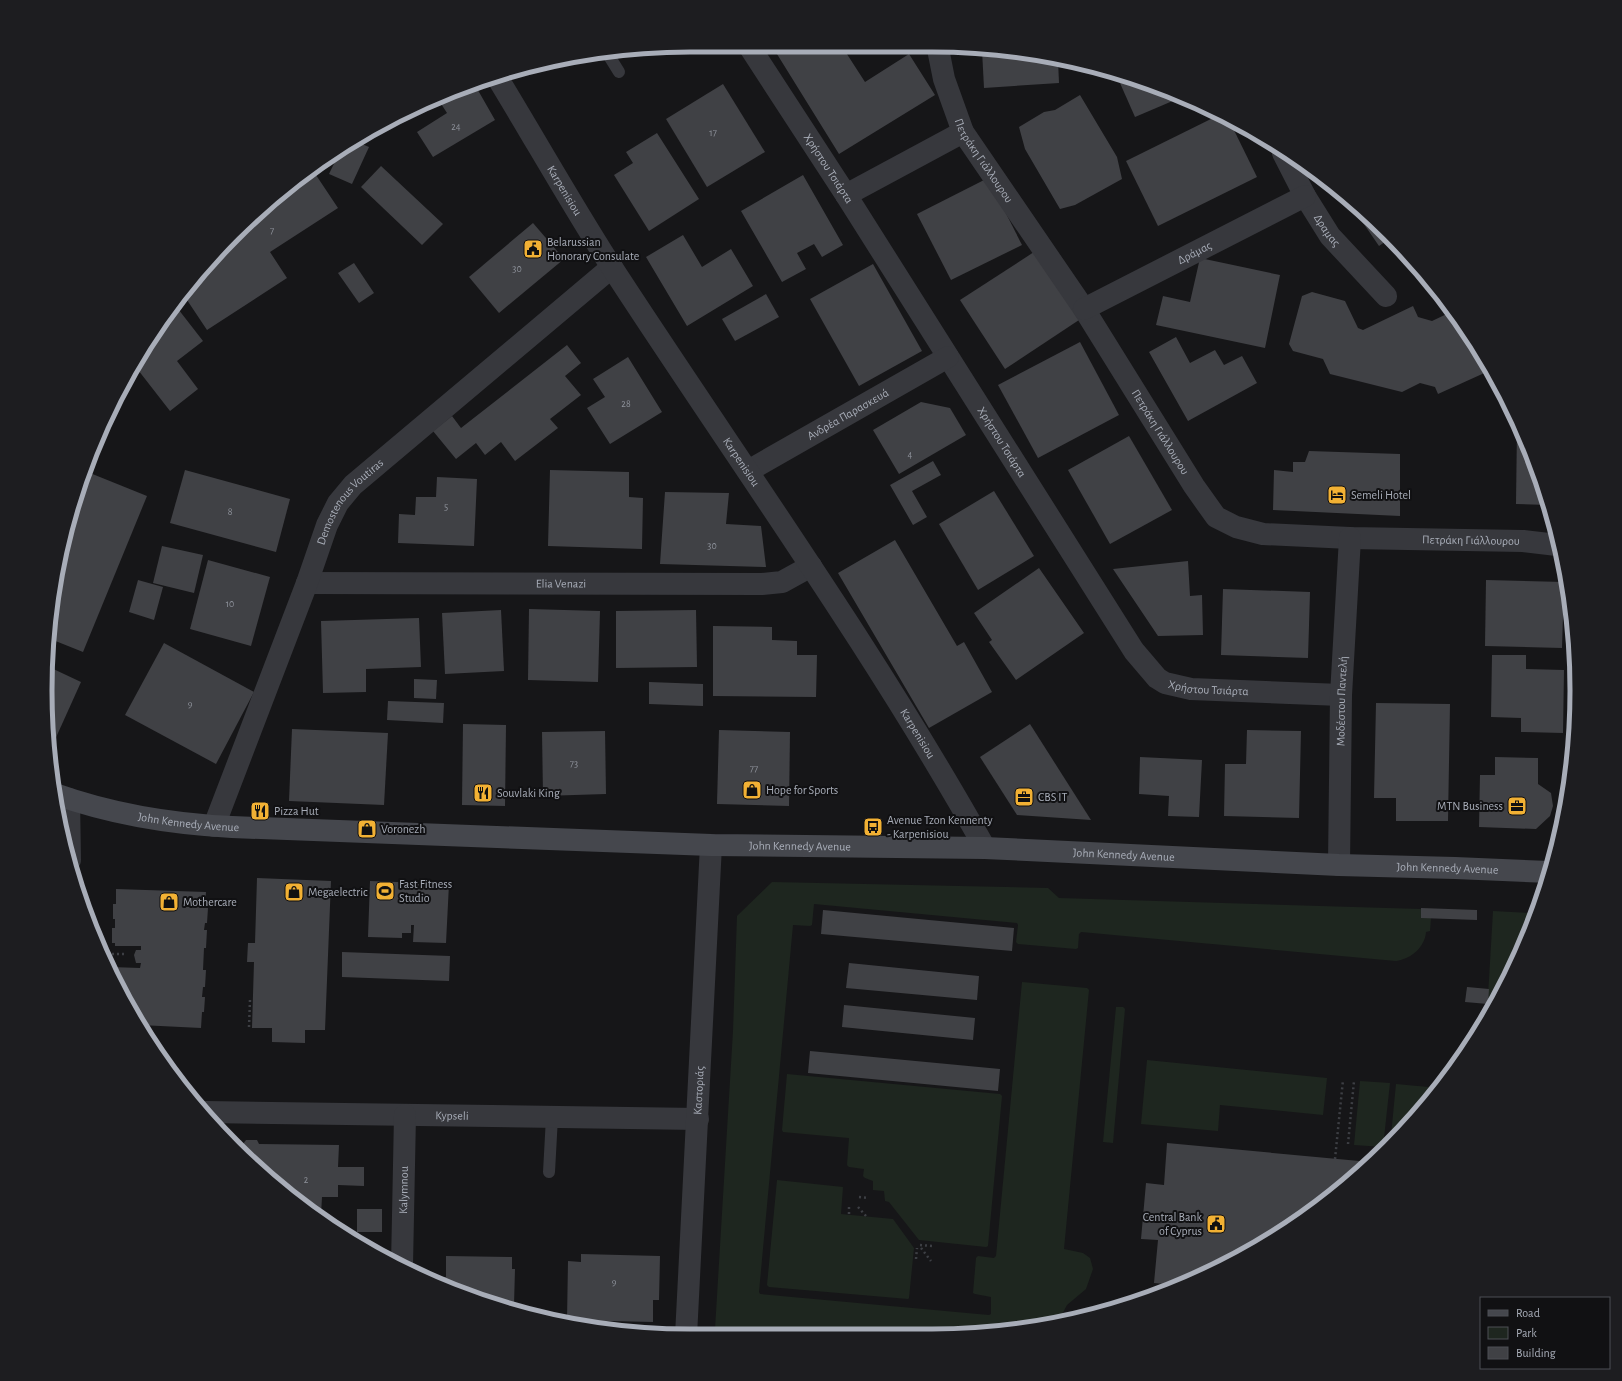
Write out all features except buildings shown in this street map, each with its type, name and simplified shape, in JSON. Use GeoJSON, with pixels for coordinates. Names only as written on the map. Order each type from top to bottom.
{"type":"FeatureCollection","features":[{"type":"Feature","properties":{"kind":"main road","name":"John Kennedy Avenue"},"geometry":{"type":"LineString","coordinates":[[62,796],[107,809],[186,823],[214,826],[711,845],[985,848],[1339,865],[1543,872]]}},
{"type":"Feature","properties":{"kind":"street","name":"Χρήστου Τσιάρτα"},"geometry":{"type":"LineString","coordinates":[[753,52],[846,195],[1134,651],[1157,678],[1165,684],[1191,689],[1342,695]]}},
{"type":"Feature","properties":{"kind":"street","name":"Πετράκη Γιάλλουρου"},"geometry":{"type":"LineString","coordinates":[[939,52],[944,79],[963,132],[1084,309],[1194,486],[1216,517],[1236,527],[1262,534],[1553,544]]}},
{"type":"Feature","properties":{"kind":"street","name":"Karpenisiou"},"geometry":{"type":"LineString","coordinates":[[500,82],[612,267],[811,566],[934,760],[985,848]]}},
{"type":"Feature","properties":{"kind":"street"},"geometry":{"type":"LineString","coordinates":[[846,195],[963,132]]}},
{"type":"Feature","properties":{"kind":"street","name":"Δραμας"},"geometry":{"type":"LineString","coordinates":[[1287,161],[1305,196],[1330,236],[1386,296]]}},
{"type":"Feature","properties":{"kind":"street","name":"Δράμας"},"geometry":{"type":"LineString","coordinates":[[1084,309],[1305,196]]}},
{"type":"Feature","properties":{"kind":"street","name":"Demostenous Voutiras"},"geometry":{"type":"LineString","coordinates":[[214,826],[307,583],[327,525],[338,503],[353,485],[612,267]]}},
{"type":"Feature","properties":{"kind":"street","name":"Ανδρέα Παρασκευά"},"geometry":{"type":"LineString","coordinates":[[748,471],[948,357]]}},
{"type":"Feature","properties":{"kind":"street","name":"Μοδέστου Παντελή"},"geometry":{"type":"LineString","coordinates":[[1339,865],[1342,695],[1350,538]]}},
{"type":"Feature","properties":{"kind":"street","name":"Elia Venazi"},"geometry":{"type":"LineString","coordinates":[[307,583],[762,584],[782,582],[811,566]]}},
{"type":"Feature","properties":{"kind":"street"},"geometry":{"type":"LineString","coordinates":[[62,796],[65,818]]}},
{"type":"Feature","properties":{"kind":"street","name":"Καστοριάς"},"geometry":{"type":"LineString","coordinates":[[686,1329],[711,845]]}},
{"type":"Feature","properties":{"kind":"street","name":"Kypseli"},"geometry":{"type":"LineString","coordinates":[[211,1112],[698,1119]]}},
{"type":"Feature","properties":{"kind":"street","name":"Kalymnou"},"geometry":{"type":"LineString","coordinates":[[402,1260],[405,1115]]}},
{"type":"Feature","properties":{"kind":"lane"},"geometry":{"type":"LineString","coordinates":[[610,57],[619,72]]}},
{"type":"Feature","properties":{"kind":"lane"},"geometry":{"type":"LineString","coordinates":[[549,1172],[552,1117]]}},
{"type":"Feature","properties":{"kind":"path"},"geometry":{"type":"LineString","coordinates":[[110,954],[126,954]]}},
{"type":"Feature","properties":{"kind":"path"},"geometry":{"type":"LineString","coordinates":[[249,1026],[250,1000]]}},
{"type":"Feature","properties":{"kind":"path"},"geometry":{"type":"LineString","coordinates":[[1336,1159],[1343,1080]]}},
{"type":"Feature","properties":{"kind":"path"},"geometry":{"type":"LineString","coordinates":[[1348,1144],[1354,1081]]}},
{"type":"Feature","properties":{"kind":"path"},"geometry":{"type":"LineString","coordinates":[[858,1197],[868,1198]]}},
{"type":"Feature","properties":{"kind":"path"},"geometry":{"type":"LineString","coordinates":[[848,1214],[849,1206]]}},
{"type":"Feature","properties":{"kind":"path"},"geometry":{"type":"LineString","coordinates":[[858,1207],[866,1216]]}},
{"type":"Feature","properties":{"kind":"path"},"geometry":{"type":"LineString","coordinates":[[919,1247],[933,1246]]}},
{"type":"Feature","properties":{"kind":"path"},"geometry":{"type":"LineString","coordinates":[[916,1259],[919,1247]]}},
{"type":"Feature","properties":{"kind":"path"},"geometry":{"type":"LineString","coordinates":[[919,1247],[931,1261]]}},
{"type":"Feature","properties":{"kind":"green space"},"geometry":{"type":"Polygon","coordinates":[[[772,882],[1048,888],[1059,898],[1421,909],[1421,918],[1431,918],[1430,931],[1426,932],[1423,943],[1420,947],[1407,958],[1396,961],[1081,932],[1079,934],[1078,948],[1076,949],[1018,944],[1016,942],[1017,923],[814,904],[812,925],[793,925],[760,1294],[991,1314],[991,1297],[973,1293],[976,1258],[978,1256],[994,1258],[996,1256],[1022,982],[1087,988],[1089,990],[1064,1249],[1083,1253],[1090,1258],[1093,1269],[1086,1289],[1067,1305],[1061,1316],[1015,1324],[973,1328],[932,1329],[715,1329],[733,1031],[737,916],[772,882]]]}},
{"type":"Feature","properties":{"kind":"green space"},"geometry":{"type":"Polygon","coordinates":[[[1493,911],[1529,913],[1504,973],[1488,1003],[1493,911]]]}},
{"type":"Feature","properties":{"kind":"green space"},"geometry":{"type":"Polygon","coordinates":[[[1116,1007],[1123,1007],[1125,1009],[1113,1143],[1103,1142],[1116,1007]]]}},
{"type":"Feature","properties":{"kind":"green space"},"geometry":{"type":"Polygon","coordinates":[[[1147,1060],[1327,1078],[1323,1115],[1220,1105],[1218,1131],[1141,1124],[1147,1060]]]}},
{"type":"Feature","properties":{"kind":"green space"},"geometry":{"type":"Polygon","coordinates":[[[787,1074],[1000,1094],[1002,1096],[988,1246],[919,1240],[889,1202],[885,1201],[884,1191],[873,1190],[873,1181],[863,1176],[864,1169],[849,1167],[847,1165],[849,1138],[783,1132],[787,1074]]]}},
{"type":"Feature","properties":{"kind":"green space"},"geometry":{"type":"Polygon","coordinates":[[[1360,1081],[1390,1083],[1384,1141],[1378,1147],[1354,1145],[1360,1081]]]}},
{"type":"Feature","properties":{"kind":"green space"},"geometry":{"type":"Polygon","coordinates":[[[1396,1084],[1431,1087],[1412,1111],[1391,1133],[1396,1084]]]}},
{"type":"Feature","properties":{"kind":"green space"},"geometry":{"type":"Polygon","coordinates":[[[777,1180],[843,1187],[841,1214],[893,1219],[914,1248],[909,1298],[769,1287],[767,1285],[777,1180]]]}},
{"type":"Feature","properties":{"kind":"place","name":"Belarussian Honorary Consulate"},"geometry":{"type":"Point","coordinates":[533,249]}},
{"type":"Feature","properties":{"kind":"place","name":"Semeli Hotel"},"geometry":{"type":"Point","coordinates":[1337,495]}},
{"type":"Feature","properties":{"kind":"place","name":"Hope for Sports"},"geometry":{"type":"Point","coordinates":[752,790]}},
{"type":"Feature","properties":{"kind":"place","name":"Souvlaki King"},"geometry":{"type":"Point","coordinates":[483,793]}},
{"type":"Feature","properties":{"kind":"place","name":"CBS IT"},"geometry":{"type":"Point","coordinates":[1024,797]}},
{"type":"Feature","properties":{"kind":"place","name":"MTN Business"},"geometry":{"type":"Point","coordinates":[1517,806]}},
{"type":"Feature","properties":{"kind":"place","name":"Pizza Hut"},"geometry":{"type":"Point","coordinates":[260,811]}},
{"type":"Feature","properties":{"kind":"place","name":"Avenue Tzon Kennenty - Karpenisiou"},"geometry":{"type":"Point","coordinates":[873,827]}},
{"type":"Feature","properties":{"kind":"place","name":"Voronezh"},"geometry":{"type":"Point","coordinates":[367,829]}},
{"type":"Feature","properties":{"kind":"place","name":"Fast Fitness Studio"},"geometry":{"type":"Point","coordinates":[385,891]}},
{"type":"Feature","properties":{"kind":"place","name":"Megaelectric"},"geometry":{"type":"Point","coordinates":[294,892]}},
{"type":"Feature","properties":{"kind":"place","name":"Mothercare"},"geometry":{"type":"Point","coordinates":[169,902]}},
{"type":"Feature","properties":{"kind":"place","name":"Central Bank of Cyprus"},"geometry":{"type":"Point","coordinates":[1216,1224]}}]}
